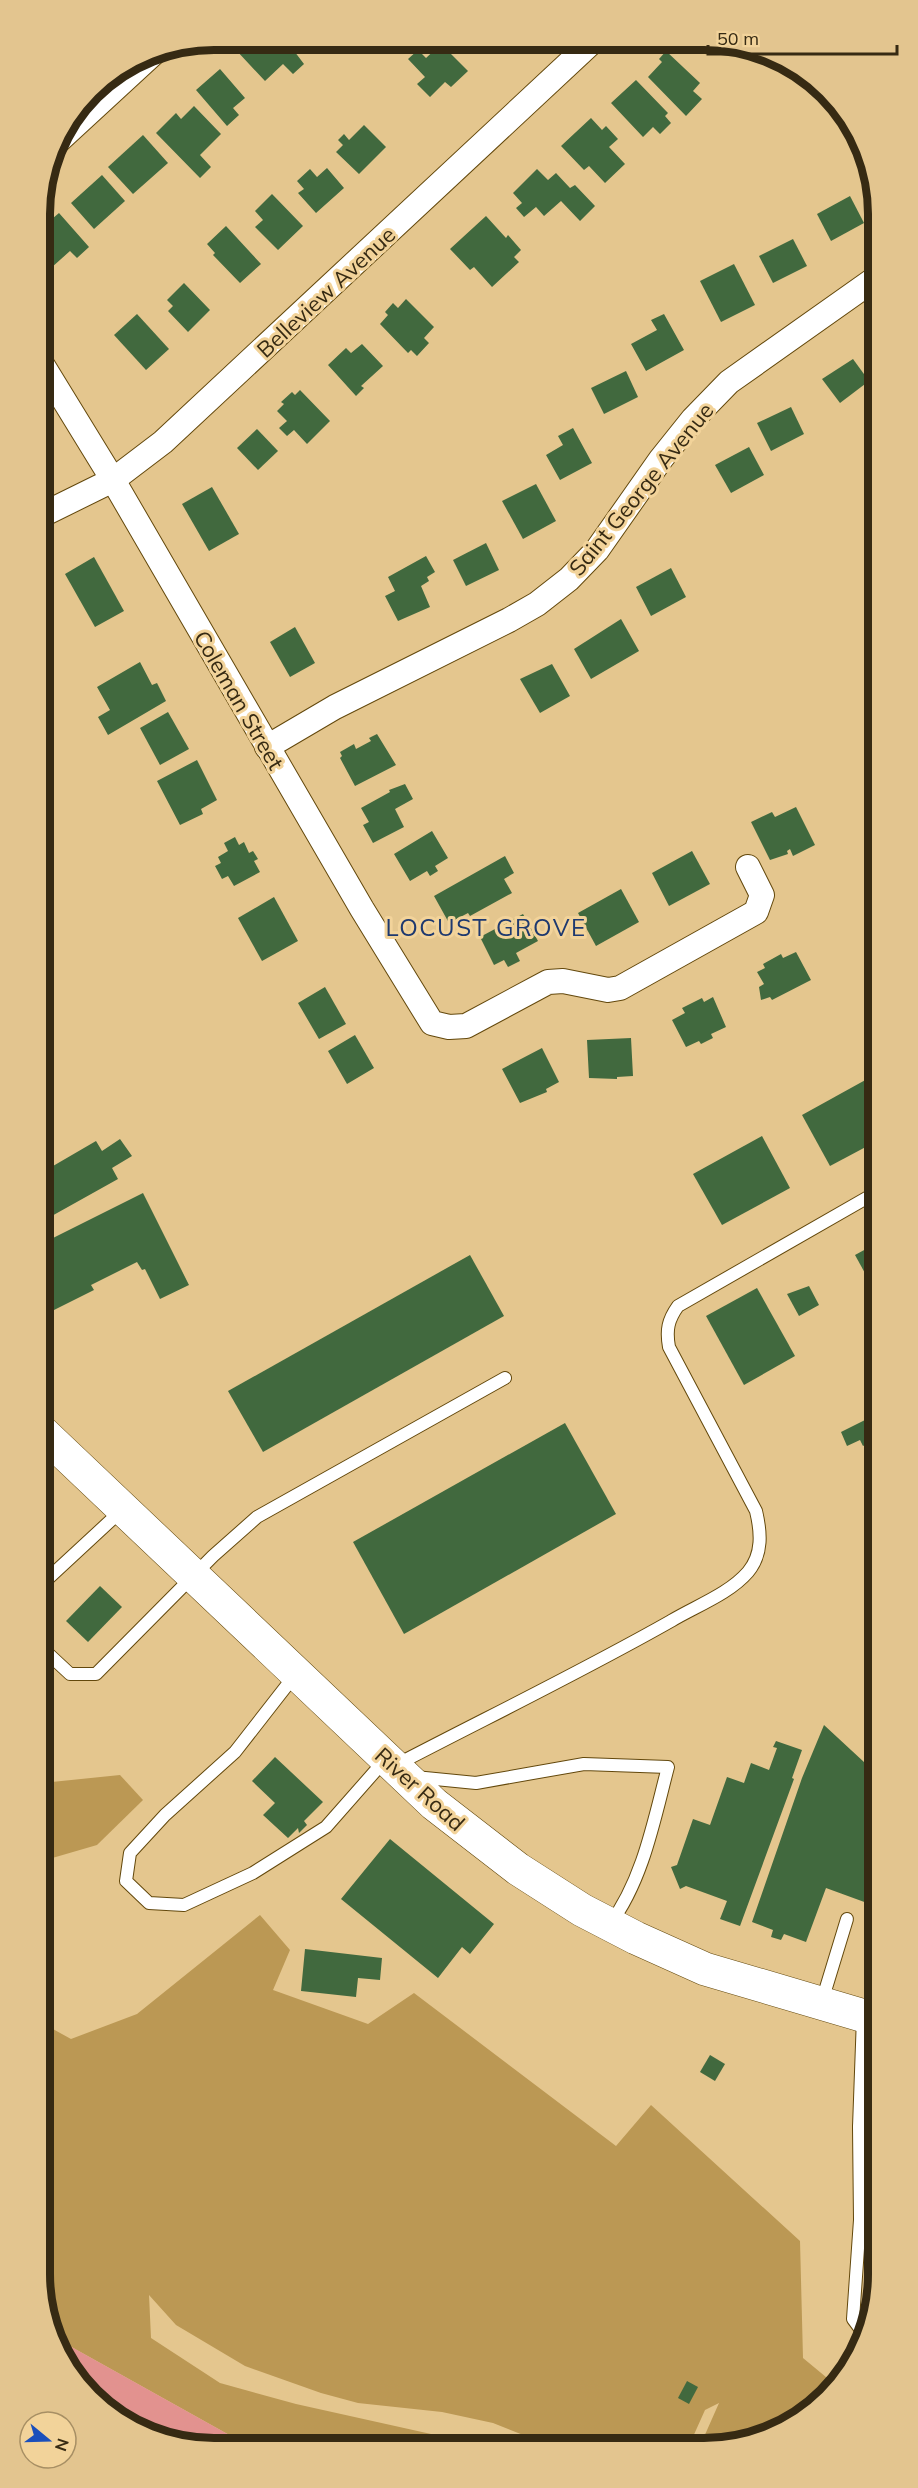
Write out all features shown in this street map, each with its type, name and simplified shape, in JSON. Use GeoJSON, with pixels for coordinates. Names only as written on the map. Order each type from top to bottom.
{"type":"FeatureCollection","features":[{"type":"Feature","properties":{"kind":"street","name":"Belleview Avenue"},"geometry":{"type":"LineString","coordinates":[[50,511],[113,480],[163,442],[584,49]]}},
{"type":"Feature","properties":{"kind":"street"},"geometry":{"type":"LineString","coordinates":[[75,126],[140,67]]}},
{"type":"Feature","properties":{"kind":"street","name":"Saint George Avenue"},"geometry":{"type":"LineString","coordinates":[[267,747],[335,707],[537,604],[569,579],[597,550],[661,459],[693,419],[729,382],[868,284]]}},
{"type":"Feature","properties":{"kind":"street","name":"Coleman Street"},"geometry":{"type":"LineString","coordinates":[[50,377],[113,480],[267,747],[432,1023],[449,1027],[466,1026],[548,982],[563,981],[608,990],[620,988],[756,912],[762,895],[747,867]]}},
{"type":"Feature","properties":{"kind":"street","name":"River Road"},"geometry":{"type":"LineString","coordinates":[[49,1439],[457,1824],[518,1869],[610,1925],[705,1969],[868,2017]]}},
{"type":"Feature","properties":{"kind":"lane"},"geometry":{"type":"LineString","coordinates":[[296,1674],[236,1752],[165,1815],[130,1853],[126,1881],[149,1903],[184,1905],[253,1873],[326,1827],[395,1767],[648,1634],[736,1584],[750,1570],[758,1553],[761,1530],[756,1511],[669,1347],[666,1332],[669,1318],[678,1306],[868,1197]]}},
{"type":"Feature","properties":{"kind":"lane"},"geometry":{"type":"LineString","coordinates":[[49,1655],[70,1674],[96,1674],[192,1576],[257,1517],[505,1378]]}},
{"type":"Feature","properties":{"kind":"lane"},"geometry":{"type":"LineString","coordinates":[[49,1577],[123,1510]]}},
{"type":"Feature","properties":{"kind":"lane"},"geometry":{"type":"LineString","coordinates":[[395,1767],[476,1783],[584,1764],[668,1767],[649,1839],[625,1904],[610,1925]]}},
{"type":"Feature","properties":{"kind":"lane"},"geometry":{"type":"LineString","coordinates":[[822,2002],[846,1919]]}},
{"type":"Feature","properties":{"kind":"lane"},"geometry":{"type":"LineString","coordinates":[[859,2327],[854,2319],[860,2220],[859,2127],[868,2045]]}},
{"type":"Feature","properties":{"kind":"lane"},"geometry":{"type":"LineString","coordinates":[[859,2127],[868,2131]]}},
{"type":"Feature","properties":{"kind":"lane"},"geometry":{"type":"LineString","coordinates":[[860,2220],[868,2222]]}},
{"type":"Feature","properties":{"kind":"shaded area"},"geometry":{"type":"Polygon","coordinates":[[[120,1775],[143,1800],[97,1845],[49,1859],[49,1782],[120,1775]]]}},
{"type":"Feature","properties":{"kind":"shaded area"},"geometry":{"type":"Polygon","coordinates":[[[260,1915],[290,1950],[273,1990],[368,2024],[414,1993],[616,2146],[651,2105],[800,2241],[803,2358],[830,2380],[813,2398],[787,2417],[757,2430],[737,2435],[704,2438],[719,2403],[705,2410],[692,2438],[531,2438],[493,2423],[442,2412],[358,2403],[321,2393],[245,2366],[176,2325],[149,2295],[151,2338],[220,2383],[296,2404],[447,2438],[235,2438],[64,2343],[53,2307],[49,2275],[49,2027],[71,2039],[137,2014],[260,1915]]]}},
{"type":"Feature","properties":{"kind":"shaded area"},"geometry":{"type":"Polygon","coordinates":[[[64,2343],[235,2438],[192,2437],[161,2430],[141,2422],[122,2411],[97,2391],[77,2366],[64,2343]]]}},
{"type":"Feature","properties":{"kind":"building"},"geometry":{"type":"Polygon","coordinates":[[[293,49],[304,64],[293,74],[283,64],[265,81],[236,50],[293,49]]]}},
{"type":"Feature","properties":{"kind":"building"},"geometry":{"type":"Polygon","coordinates":[[[436,49],[446,49],[468,71],[451,87],[445,82],[430,97],[417,84],[425,77],[408,59],[418,50],[426,58],[436,49]]]}},
{"type":"Feature","properties":{"kind":"building"},"geometry":{"type":"Polygon","coordinates":[[[666,51],[700,83],[693,91],[702,99],[686,116],[648,77],[662,62],[659,59],[666,51]]]}},
{"type":"Feature","properties":{"kind":"building"},"geometry":{"type":"Polygon","coordinates":[[[220,69],[245,98],[233,108],[239,115],[227,126],[196,90],[220,69]]]}},
{"type":"Feature","properties":{"kind":"building"},"geometry":{"type":"Polygon","coordinates":[[[636,80],[668,113],[665,116],[671,123],[660,134],[653,127],[643,137],[611,103],[636,80]]]}},
{"type":"Feature","properties":{"kind":"building"},"geometry":{"type":"Polygon","coordinates":[[[194,106],[221,134],[200,155],[211,167],[200,178],[156,133],[176,113],[181,119],[194,106]]]}},
{"type":"Feature","properties":{"kind":"building"},"geometry":{"type":"Polygon","coordinates":[[[591,118],[602,130],[606,126],[618,139],[609,147],[625,164],[605,183],[589,166],[584,170],[561,146],[591,118]]]}},
{"type":"Feature","properties":{"kind":"building"},"geometry":{"type":"Polygon","coordinates":[[[364,125],[386,147],[359,174],[336,152],[343,145],[338,140],[344,134],[349,140],[364,125]]]}},
{"type":"Feature","properties":{"kind":"building"},"geometry":{"type":"Polygon","coordinates":[[[143,135],[168,163],[133,194],[108,167],[143,135]]]}},
{"type":"Feature","properties":{"kind":"building"},"geometry":{"type":"Polygon","coordinates":[[[327,168],[344,188],[316,213],[298,193],[304,189],[297,181],[310,169],[317,177],[327,168]]]}},
{"type":"Feature","properties":{"kind":"building"},"geometry":{"type":"Polygon","coordinates":[[[537,169],[548,180],[556,173],[570,188],[575,185],[595,206],[580,221],[561,201],[544,216],[536,207],[524,217],[516,208],[522,203],[513,193],[537,169]]]}},
{"type":"Feature","properties":{"kind":"building"},"geometry":{"type":"Polygon","coordinates":[[[102,175],[125,201],[94,229],[71,203],[102,175]]]}},
{"type":"Feature","properties":{"kind":"building"},"geometry":{"type":"Polygon","coordinates":[[[272,194],[303,226],[278,250],[255,227],[263,220],[255,211],[272,194]]]}},
{"type":"Feature","properties":{"kind":"building"},"geometry":{"type":"Polygon","coordinates":[[[850,196],[864,223],[831,241],[817,214],[850,196]]]}},
{"type":"Feature","properties":{"kind":"building"},"geometry":{"type":"Polygon","coordinates":[[[59,213],[89,247],[77,258],[70,251],[51,268],[50,267],[50,221],[59,213]]]}},
{"type":"Feature","properties":{"kind":"building"},"geometry":{"type":"Polygon","coordinates":[[[486,216],[506,238],[508,235],[521,250],[514,257],[519,262],[492,287],[474,267],[470,270],[450,249],[486,216]]]}},
{"type":"Feature","properties":{"kind":"building"},"geometry":{"type":"Polygon","coordinates":[[[226,226],[261,264],[240,283],[213,255],[215,253],[207,244],[226,226]]]}},
{"type":"Feature","properties":{"kind":"building"},"geometry":{"type":"Polygon","coordinates":[[[793,239],[807,266],[773,283],[759,256],[793,239]]]}},
{"type":"Feature","properties":{"kind":"building"},"geometry":{"type":"Polygon","coordinates":[[[734,264],[755,305],[721,322],[700,281],[734,264]]]}},
{"type":"Feature","properties":{"kind":"building"},"geometry":{"type":"Polygon","coordinates":[[[184,283],[210,310],[188,332],[168,311],[173,306],[167,300],[184,283]]]}},
{"type":"Feature","properties":{"kind":"building"},"geometry":{"type":"Polygon","coordinates":[[[406,299],[434,327],[424,338],[429,343],[417,356],[411,350],[408,353],[380,324],[388,315],[385,312],[393,303],[398,308],[406,299]]]}},
{"type":"Feature","properties":{"kind":"building"},"geometry":{"type":"Polygon","coordinates":[[[137,314],[169,349],[146,370],[114,335],[137,314]]]}},
{"type":"Feature","properties":{"kind":"building"},"geometry":{"type":"Polygon","coordinates":[[[664,314],[684,350],[646,371],[631,344],[657,330],[651,320],[664,314]]]}},
{"type":"Feature","properties":{"kind":"building"},"geometry":{"type":"Polygon","coordinates":[[[362,344],[383,366],[361,386],[364,388],[356,396],[328,365],[346,348],[351,353],[362,344]]]}},
{"type":"Feature","properties":{"kind":"building"},"geometry":{"type":"Polygon","coordinates":[[[853,359],[868,382],[840,403],[822,379],[853,359]]]}},
{"type":"Feature","properties":{"kind":"building"},"geometry":{"type":"Polygon","coordinates":[[[626,371],[638,397],[604,414],[591,388],[626,371]]]}},
{"type":"Feature","properties":{"kind":"building"},"geometry":{"type":"Polygon","coordinates":[[[300,390],[330,421],[307,444],[294,430],[287,436],[279,428],[287,421],[277,411],[284,404],[281,402],[292,392],[295,395],[300,390]]]}},
{"type":"Feature","properties":{"kind":"building"},"geometry":{"type":"Polygon","coordinates":[[[791,407],[804,434],[771,451],[757,423],[791,407]]]}},
{"type":"Feature","properties":{"kind":"building"},"geometry":{"type":"Polygon","coordinates":[[[573,428],[592,463],[560,480],[546,455],[563,445],[558,436],[573,428]]]}},
{"type":"Feature","properties":{"kind":"building"},"geometry":{"type":"Polygon","coordinates":[[[257,429],[278,451],[258,470],[237,448],[257,429]]]}},
{"type":"Feature","properties":{"kind":"building"},"geometry":{"type":"Polygon","coordinates":[[[749,447],[764,475],[731,493],[715,465],[749,447]]]}},
{"type":"Feature","properties":{"kind":"building"},"geometry":{"type":"Polygon","coordinates":[[[536,484],[556,521],[523,539],[502,501],[536,484]]]}},
{"type":"Feature","properties":{"kind":"building"},"geometry":{"type":"Polygon","coordinates":[[[212,487],[239,534],[209,551],[182,504],[212,487]]]}},
{"type":"Feature","properties":{"kind":"building"},"geometry":{"type":"Polygon","coordinates":[[[486,543],[499,570],[466,586],[453,560],[486,543]]]}},
{"type":"Feature","properties":{"kind":"building"},"geometry":{"type":"Polygon","coordinates":[[[426,556],[435,572],[427,577],[429,581],[421,586],[430,607],[398,621],[385,596],[395,591],[388,577],[426,556]]]}},
{"type":"Feature","properties":{"kind":"building"},"geometry":{"type":"Polygon","coordinates":[[[94,557],[124,611],[95,627],[65,574],[94,557]]]}},
{"type":"Feature","properties":{"kind":"building"},"geometry":{"type":"Polygon","coordinates":[[[671,568],[686,597],[651,616],[636,587],[671,568]]]}},
{"type":"Feature","properties":{"kind":"building"},"geometry":{"type":"Polygon","coordinates":[[[621,619],[639,651],[591,679],[574,649],[621,619]]]}},
{"type":"Feature","properties":{"kind":"building"},"geometry":{"type":"Polygon","coordinates":[[[295,627],[315,663],[290,677],[270,642],[295,627]]]}},
{"type":"Feature","properties":{"kind":"building"},"geometry":{"type":"Polygon","coordinates":[[[140,662],[152,685],[157,683],[166,701],[108,735],[98,717],[110,710],[97,687],[140,662]]]}},
{"type":"Feature","properties":{"kind":"building"},"geometry":{"type":"Polygon","coordinates":[[[552,664],[570,696],[540,713],[520,679],[552,664]]]}},
{"type":"Feature","properties":{"kind":"building"},"geometry":{"type":"Polygon","coordinates":[[[168,712],[189,749],[160,765],[140,728],[168,712]]]}},
{"type":"Feature","properties":{"kind":"building"},"geometry":{"type":"Polygon","coordinates":[[[377,734],[396,765],[355,786],[340,758],[342,756],[340,752],[354,744],[356,749],[371,741],[369,738],[377,734]]]}},
{"type":"Feature","properties":{"kind":"building"},"geometry":{"type":"Polygon","coordinates":[[[197,760],[217,800],[201,809],[203,814],[180,825],[157,781],[197,760]]]}},
{"type":"Feature","properties":{"kind":"building"},"geometry":{"type":"Polygon","coordinates":[[[405,784],[413,799],[395,809],[404,827],[373,843],[363,825],[369,822],[361,808],[390,792],[389,790],[405,784]]]}},
{"type":"Feature","properties":{"kind":"building"},"geometry":{"type":"Polygon","coordinates":[[[796,807],[815,845],[793,856],[790,849],[787,851],[788,854],[770,860],[751,822],[772,812],[775,817],[796,807]]]}},
{"type":"Feature","properties":{"kind":"building"},"geometry":{"type":"Polygon","coordinates":[[[432,831],[448,858],[435,866],[438,871],[430,876],[427,871],[410,881],[394,854],[432,831]]]}},
{"type":"Feature","properties":{"kind":"building"},"geometry":{"type":"Polygon","coordinates":[[[235,837],[239,845],[244,842],[249,853],[253,851],[258,859],[254,861],[260,872],[234,886],[228,876],[222,879],[215,866],[221,863],[218,857],[228,851],[224,843],[235,837]]]}},
{"type":"Feature","properties":{"kind":"building"},"geometry":{"type":"Polygon","coordinates":[[[692,851],[710,884],[669,906],[652,873],[692,851]]]}},
{"type":"Feature","properties":{"kind":"building"},"geometry":{"type":"Polygon","coordinates":[[[505,856],[514,873],[504,879],[512,893],[470,916],[468,913],[449,923],[434,896],[505,856]]]}},
{"type":"Feature","properties":{"kind":"building"},"geometry":{"type":"Polygon","coordinates":[[[621,889],[639,922],[596,946],[578,913],[621,889]]]}},
{"type":"Feature","properties":{"kind":"building"},"geometry":{"type":"Polygon","coordinates":[[[274,897],[298,941],[262,961],[238,918],[274,897]]]}},
{"type":"Feature","properties":{"kind":"building"},"geometry":{"type":"Polygon","coordinates":[[[523,914],[538,941],[516,953],[520,961],[508,967],[504,960],[494,965],[480,937],[523,914]]]}},
{"type":"Feature","properties":{"kind":"building"},"geometry":{"type":"Polygon","coordinates":[[[796,952],[811,980],[772,1000],[770,997],[761,1000],[759,987],[764,984],[757,972],[765,968],[763,964],[781,954],[783,958],[796,952]]]}},
{"type":"Feature","properties":{"kind":"building"},"geometry":{"type":"Polygon","coordinates":[[[325,987],[346,1024],[319,1039],[298,1003],[325,987]]]}},
{"type":"Feature","properties":{"kind":"building"},"geometry":{"type":"Polygon","coordinates":[[[713,997],[726,1027],[711,1034],[713,1038],[701,1044],[699,1041],[686,1047],[672,1020],[685,1013],[682,1008],[702,998],[704,1002],[713,997]]]}},
{"type":"Feature","properties":{"kind":"building"},"geometry":{"type":"Polygon","coordinates":[[[355,1035],[374,1068],[347,1084],[328,1051],[355,1035]]]}},
{"type":"Feature","properties":{"kind":"building"},"geometry":{"type":"Polygon","coordinates":[[[631,1038],[633,1076],[617,1077],[617,1079],[589,1078],[587,1040],[631,1038]]]}},
{"type":"Feature","properties":{"kind":"building"},"geometry":{"type":"Polygon","coordinates":[[[542,1048],[559,1082],[546,1089],[547,1092],[520,1103],[502,1069],[542,1048]]]}},
{"type":"Feature","properties":{"kind":"building"},"geometry":{"type":"Polygon","coordinates":[[[868,1079],[868,1146],[830,1166],[802,1115],[868,1079]]]}},
{"type":"Feature","properties":{"kind":"building"},"geometry":{"type":"Polygon","coordinates":[[[762,1136],[790,1188],[722,1225],[693,1174],[762,1136]]]}},
{"type":"Feature","properties":{"kind":"building"},"geometry":{"type":"Polygon","coordinates":[[[120,1139],[132,1156],[112,1168],[118,1179],[50,1217],[50,1168],[96,1141],[102,1151],[120,1139]]]}},
{"type":"Feature","properties":{"kind":"building"},"geometry":{"type":"Polygon","coordinates":[[[143,1193],[189,1285],[160,1299],[145,1269],[142,1270],[137,1262],[91,1285],[94,1290],[49,1312],[49,1240],[143,1193]]]}},
{"type":"Feature","properties":{"kind":"building"},"geometry":{"type":"Polygon","coordinates":[[[868,1248],[868,1279],[855,1255],[868,1248]]]}},
{"type":"Feature","properties":{"kind":"building"},"geometry":{"type":"Polygon","coordinates":[[[470,1255],[504,1316],[263,1452],[228,1391],[470,1255]]]}},
{"type":"Feature","properties":{"kind":"building"},"geometry":{"type":"Polygon","coordinates":[[[809,1286],[819,1305],[799,1316],[787,1294],[809,1286]]]}},
{"type":"Feature","properties":{"kind":"building"},"geometry":{"type":"Polygon","coordinates":[[[757,1288],[795,1356],[744,1385],[706,1316],[757,1288]]]}},
{"type":"Feature","properties":{"kind":"building"},"geometry":{"type":"Polygon","coordinates":[[[868,1418],[868,1444],[863,1446],[860,1440],[847,1446],[841,1432],[868,1418]]]}},
{"type":"Feature","properties":{"kind":"building"},"geometry":{"type":"Polygon","coordinates":[[[565,1423],[616,1514],[404,1634],[353,1542],[565,1423]]]}},
{"type":"Feature","properties":{"kind":"building"},"geometry":{"type":"Polygon","coordinates":[[[100,1586],[122,1607],[88,1642],[66,1621],[100,1586]]]}},
{"type":"Feature","properties":{"kind":"building"},"geometry":{"type":"Polygon","coordinates":[[[824,1725],[868,1766],[868,1903],[826,1888],[806,1942],[784,1934],[781,1940],[771,1937],[773,1930],[752,1922],[802,1778],[824,1725]]]}},
{"type":"Feature","properties":{"kind":"building"},"geometry":{"type":"Polygon","coordinates":[[[776,1741],[802,1750],[792,1778],[794,1779],[740,1926],[720,1919],[727,1901],[686,1886],[680,1889],[671,1867],[677,1865],[693,1819],[710,1825],[727,1777],[744,1783],[751,1763],[769,1770],[777,1748],[773,1747],[776,1741]]]}},
{"type":"Feature","properties":{"kind":"building"},"geometry":{"type":"Polygon","coordinates":[[[275,1757],[323,1802],[304,1821],[307,1825],[299,1833],[298,1828],[288,1838],[263,1815],[275,1803],[252,1781],[275,1757]]]}},
{"type":"Feature","properties":{"kind":"building"},"geometry":{"type":"Polygon","coordinates":[[[390,1839],[494,1924],[470,1954],[462,1947],[438,1978],[341,1899],[390,1839]]]}},
{"type":"Feature","properties":{"kind":"building"},"geometry":{"type":"Polygon","coordinates":[[[305,1949],[382,1958],[380,1980],[358,1978],[356,1997],[301,1991],[305,1949]]]}},
{"type":"Feature","properties":{"kind":"building"},"geometry":{"type":"Polygon","coordinates":[[[710,2055],[725,2064],[715,2081],[700,2072],[710,2055]]]}},
{"type":"Feature","properties":{"kind":"building"},"geometry":{"type":"Polygon","coordinates":[[[687,2381],[698,2387],[689,2404],[678,2398],[687,2381]]]}},
{"type":"Feature","properties":{"kind":"district","name":"LOCUST GROVE"},"geometry":{"type":"Point","coordinates":[486,928]}}]}
